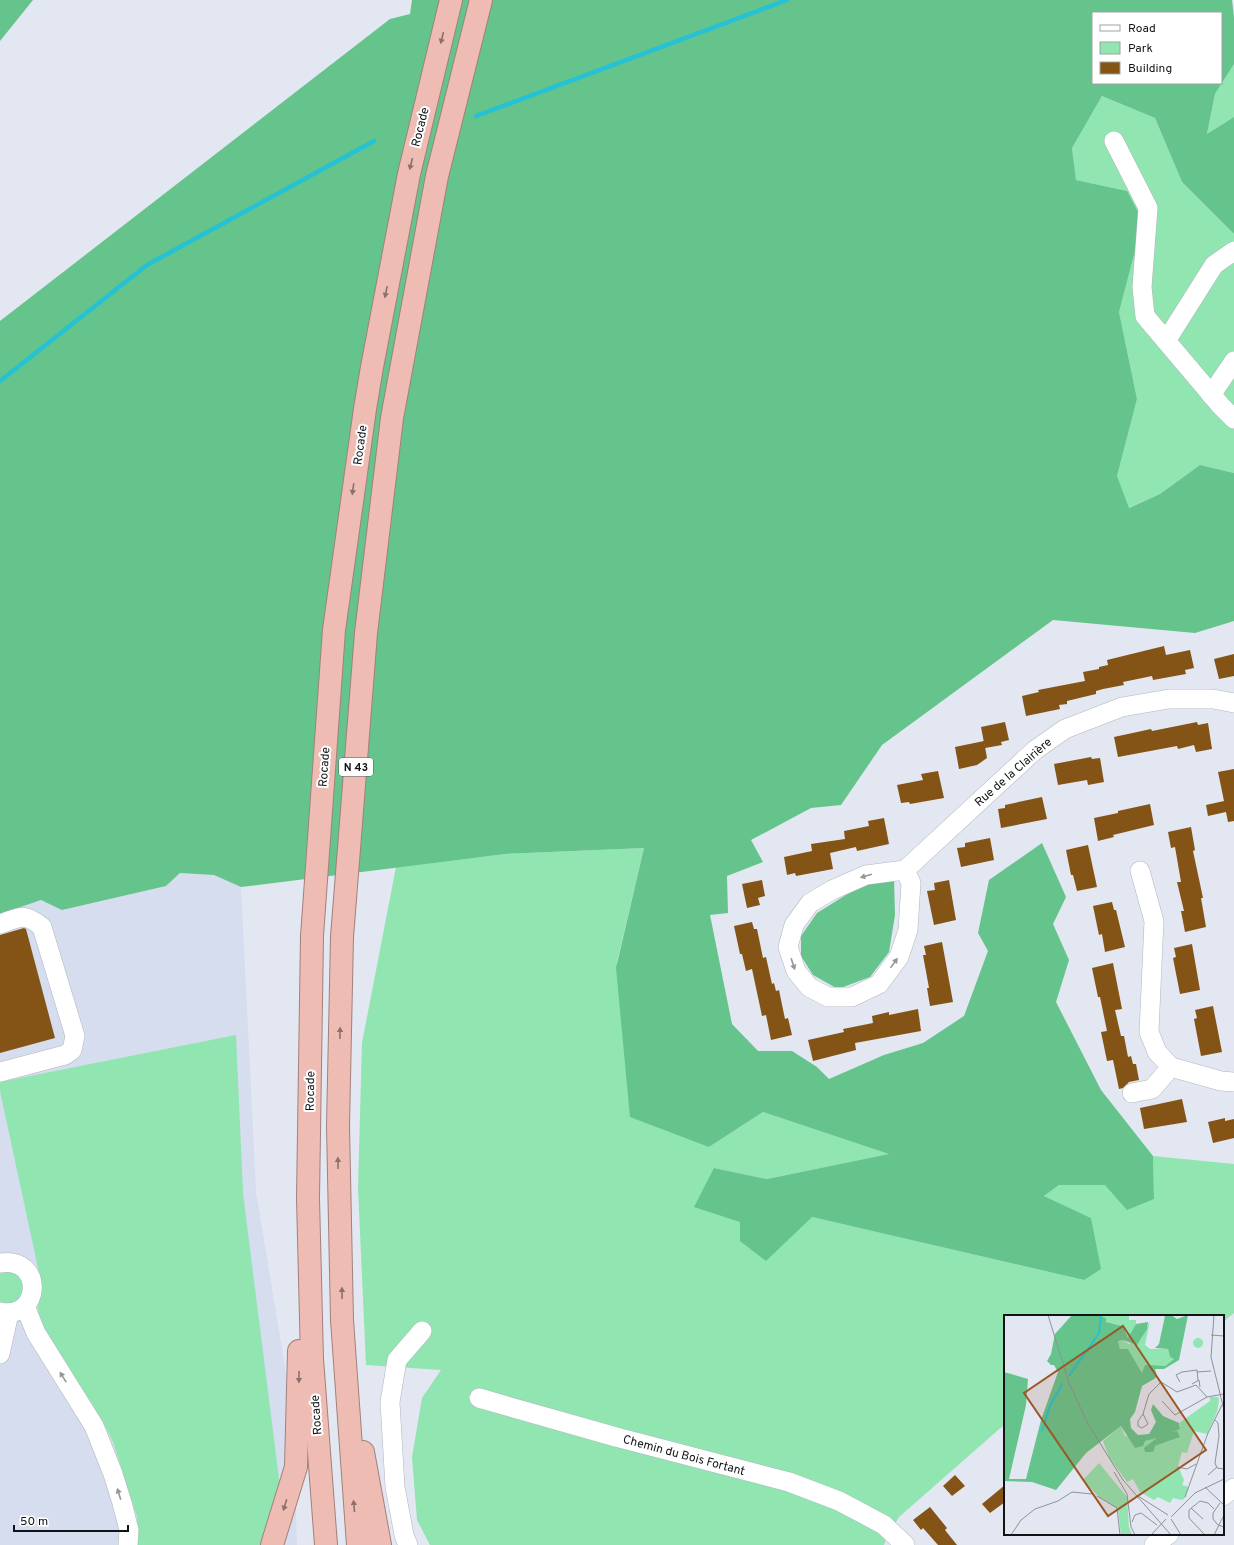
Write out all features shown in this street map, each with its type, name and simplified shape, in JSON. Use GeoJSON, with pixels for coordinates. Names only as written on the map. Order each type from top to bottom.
{"type":"FeatureCollection","features":[{"type":"Feature","properties":{"kind":"highway","name":"Rocade"},"geometry":{"type":"LineString","coordinates":[[326,1545],[312,1359],[308,1198],[312,936],[334,630],[372,367],[409,174],[451,0]]}},
{"type":"Feature","properties":{"kind":"highway","name":"N 43"},"geometry":{"type":"LineString","coordinates":[[358,1545],[342,1320],[338,1126],[342,937],[366,633],[392,418],[437,176],[481,0]]}},
{"type":"Feature","properties":{"kind":"highway"},"geometry":{"type":"LineString","coordinates":[[272,1545],[296,1467],[301,1304],[308,1198]]}},
{"type":"Feature","properties":{"kind":"highway"},"geometry":{"type":"LineString","coordinates":[[342,1320],[365,1465],[380,1545]]}},
{"type":"Feature","properties":{"kind":"street"},"geometry":{"type":"LineString","coordinates":[[1114,141],[1148,208],[1142,286],[1145,316],[1234,419]]}},
{"type":"Feature","properties":{"kind":"street"},"geometry":{"type":"LineString","coordinates":[[1166,341],[1214,265],[1234,251]]}},
{"type":"Feature","properties":{"kind":"street"},"geometry":{"type":"LineString","coordinates":[[1212,395],[1234,361]]}},
{"type":"Feature","properties":{"kind":"street","name":"Rue de la Clairière"},"geometry":{"type":"LineString","coordinates":[[904,870],[1035,750],[1065,729],[1122,707],[1169,699],[1213,699],[1234,703]]}},
{"type":"Feature","properties":{"kind":"street"},"geometry":{"type":"LineString","coordinates":[[904,870],[912,883],[908,930],[898,957],[879,984],[852,997],[828,997],[809,988],[796,971],[788,947],[794,925],[810,903],[832,890],[866,875],[904,870]]}},
{"type":"Feature","properties":{"kind":"street"},"geometry":{"type":"LineString","coordinates":[[1140,870],[1154,921],[1149,1032],[1156,1052],[1171,1067],[1221,1081],[1234,1082]]}},
{"type":"Feature","properties":{"kind":"street"},"geometry":{"type":"LineString","coordinates":[[0,924],[24,916],[33,919],[42,927],[75,1036],[72,1050],[65,1055],[0,1072]]}},
{"type":"Feature","properties":{"kind":"street"},"geometry":{"type":"LineString","coordinates":[[1132,1093],[1152,1089],[1171,1067]]}},
{"type":"Feature","properties":{"kind":"street"},"geometry":{"type":"LineString","coordinates":[[0,1263],[9,1262],[24,1268],[30,1275],[32,1283],[30,1300],[11,1310],[0,1354]]}},
{"type":"Feature","properties":{"kind":"street"},"geometry":{"type":"LineString","coordinates":[[11,1310],[36,1333],[94,1426],[113,1474],[128,1523],[128,1545]]}},
{"type":"Feature","properties":{"kind":"street"},"geometry":{"type":"LineString","coordinates":[[408,1545],[404,1535],[395,1487],[390,1402],[397,1360],[422,1331]]}},
{"type":"Feature","properties":{"kind":"street","name":"Chemin du Bois Fortant"},"geometry":{"type":"LineString","coordinates":[[479,1398],[616,1437],[789,1482],[839,1501],[884,1525],[905,1545]]}},
{"type":"Feature","properties":{"kind":"street"},"geometry":{"type":"LineString","coordinates":[[1224,1495],[1234,1488]]}},
{"type":"Feature","properties":{"kind":"street"},"geometry":{"type":"LineString","coordinates":[[1154,1545],[1168,1535]]}},
{"type":"Feature","properties":{"kind":"shaded area"},"geometry":{"type":"Polygon","coordinates":[[[180,873],[214,875],[241,887],[256,1192],[293,1415],[297,1545],[0,1545],[0,914],[41,900],[62,910],[166,886],[180,873]]]}},
{"type":"Feature","properties":{"kind":"green space"},"geometry":{"type":"Polygon","coordinates":[[[0,0],[33,0],[0,41],[0,0]]]}},
{"type":"Feature","properties":{"kind":"green space"},"geometry":{"type":"Polygon","coordinates":[[[412,0],[1232,0],[1234,17],[1234,64],[1222,83],[1222,12],[1092,12],[1092,84],[1221,84],[1215,94],[1207,134],[1234,117],[1234,234],[1182,182],[1155,118],[1102,96],[1072,148],[1076,180],[1127,191],[1143,221],[1119,312],[1137,399],[1117,476],[1129,508],[1160,494],[1200,465],[1234,473],[1234,621],[1195,633],[1053,620],[882,745],[841,805],[811,808],[751,840],[763,862],[727,876],[728,913],[710,915],[732,1024],[758,1051],[792,1051],[817,1067],[829,1079],[884,1055],[923,1043],[964,1016],[988,951],[978,933],[989,880],[1042,843],[1066,897],[1053,924],[1069,960],[1056,1002],[1101,1090],[1153,1156],[1154,1199],[1127,1210],[1105,1185],[1059,1185],[1044,1196],[1091,1218],[1101,1269],[1084,1280],[812,1217],[766,1261],[740,1241],[740,1222],[694,1207],[714,1168],[767,1179],[889,1154],[763,1112],[709,1147],[630,1117],[616,968],[644,848],[505,854],[241,887],[214,875],[180,873],[166,886],[62,910],[41,900],[0,914],[0,321],[390,19],[410,14],[412,0]]]}},
{"type":"Feature","properties":{"kind":"green space"},"geometry":{"type":"Polygon","coordinates":[[[1234,64],[1234,117],[1207,134],[1215,94],[1234,64]]]}},
{"type":"Feature","properties":{"kind":"green space"},"geometry":{"type":"Polygon","coordinates":[[[1102,96],[1155,118],[1182,182],[1234,234],[1234,473],[1200,465],[1160,494],[1128,508],[1117,476],[1137,399],[1119,312],[1143,221],[1127,191],[1076,180],[1072,148],[1102,96]]]}},
{"type":"Feature","properties":{"kind":"green space"},"geometry":{"type":"Polygon","coordinates":[[[644,848],[617,962],[709,1147],[763,1112],[890,1154],[767,1179],[714,1168],[812,1217],[1084,1280],[1091,1218],[1044,1196],[1059,1185],[1105,1185],[1154,1199],[1153,1156],[1234,1164],[1234,1313],[1224,1321],[1224,1315],[1004,1315],[1004,1425],[899,1517],[884,1545],[430,1545],[417,1520],[412,1457],[422,1398],[441,1370],[366,1365],[358,1188],[362,1043],[396,867],[505,854],[644,848]]]}},
{"type":"Feature","properties":{"kind":"green space"},"geometry":{"type":"Polygon","coordinates":[[[894,879],[895,915],[889,952],[870,977],[838,989],[813,975],[801,956],[801,936],[817,913],[862,885],[894,879]]]}},
{"type":"Feature","properties":{"kind":"green space"},"geometry":{"type":"Polygon","coordinates":[[[236,1035],[243,1193],[281,1495],[265,1545],[137,1545],[137,1517],[113,1442],[105,1426],[45,1330],[38,1312],[38,1296],[41,1282],[0,1091],[0,1082],[236,1035]]]}},
{"type":"Feature","properties":{"kind":"green space"},"geometry":{"type":"Polygon","coordinates":[[[4,1271],[13,1272],[19,1277],[22,1283],[23,1290],[20,1296],[16,1301],[9,1303],[0,1302],[0,1273],[4,1271]]]}},
{"type":"Feature","properties":{"kind":"building"},"geometry":{"type":"Polygon","coordinates":[[[1164,646],[1166,655],[1190,650],[1194,668],[1185,670],[1186,674],[1153,680],[1152,676],[1123,682],[1124,685],[1103,689],[1096,691],[1096,694],[1067,701],[1067,704],[1059,705],[1060,709],[1026,716],[1022,696],[1039,692],[1038,690],[1085,681],[1083,672],[1099,669],[1099,667],[1108,665],[1107,660],[1164,646]]]}},
{"type":"Feature","properties":{"kind":"building"},"geometry":{"type":"Polygon","coordinates":[[[1234,654],[1234,676],[1219,679],[1214,659],[1234,654]]]}},
{"type":"Feature","properties":{"kind":"building"},"geometry":{"type":"Polygon","coordinates":[[[1005,722],[1009,740],[1001,742],[1002,745],[985,748],[981,727],[1005,722]]]}},
{"type":"Feature","properties":{"kind":"building"},"geometry":{"type":"Polygon","coordinates":[[[1197,722],[1198,725],[1208,723],[1212,749],[1196,752],[1194,745],[1178,749],[1177,746],[1118,757],[1114,737],[1151,729],[1152,731],[1197,722]]]}},
{"type":"Feature","properties":{"kind":"building"},"geometry":{"type":"Polygon","coordinates":[[[984,741],[987,758],[977,765],[959,769],[955,747],[984,741]]]}},
{"type":"Feature","properties":{"kind":"building"},"geometry":{"type":"Polygon","coordinates":[[[1091,757],[1092,759],[1100,758],[1104,782],[1088,785],[1087,780],[1058,785],[1054,764],[1091,757]]]}},
{"type":"Feature","properties":{"kind":"building"},"geometry":{"type":"Polygon","coordinates":[[[1234,769],[1234,821],[1228,822],[1226,812],[1208,816],[1206,805],[1224,801],[1218,772],[1234,769]]]}},
{"type":"Feature","properties":{"kind":"building"},"geometry":{"type":"Polygon","coordinates":[[[938,771],[944,798],[910,804],[909,802],[901,803],[897,785],[923,780],[921,774],[938,771]]]}},
{"type":"Feature","properties":{"kind":"building"},"geometry":{"type":"Polygon","coordinates":[[[1042,797],[1047,819],[1001,828],[998,809],[1005,808],[1005,805],[1042,797]]]}},
{"type":"Feature","properties":{"kind":"building"},"geometry":{"type":"Polygon","coordinates":[[[1150,804],[1154,825],[1113,835],[1114,837],[1098,841],[1094,818],[1150,804]]]}},
{"type":"Feature","properties":{"kind":"building"},"geometry":{"type":"Polygon","coordinates":[[[884,818],[889,844],[857,851],[856,847],[830,853],[833,869],[796,876],[795,873],[787,875],[784,857],[812,851],[811,844],[845,839],[844,831],[869,826],[868,821],[884,818]]]}},
{"type":"Feature","properties":{"kind":"building"},"geometry":{"type":"Polygon","coordinates":[[[1191,827],[1195,850],[1193,851],[1203,898],[1201,898],[1206,927],[1185,932],[1181,911],[1184,911],[1177,882],[1181,882],[1175,847],[1171,848],[1168,832],[1191,827]]]}},
{"type":"Feature","properties":{"kind":"building"},"geometry":{"type":"Polygon","coordinates":[[[990,838],[994,860],[961,867],[957,848],[965,847],[965,843],[990,838]]]}},
{"type":"Feature","properties":{"kind":"building"},"geometry":{"type":"Polygon","coordinates":[[[1088,845],[1097,887],[1077,891],[1073,875],[1071,875],[1066,850],[1088,845]]]}},
{"type":"Feature","properties":{"kind":"building"},"geometry":{"type":"Polygon","coordinates":[[[762,880],[765,896],[758,898],[760,905],[747,908],[742,884],[762,880]]]}},
{"type":"Feature","properties":{"kind":"building"},"geometry":{"type":"Polygon","coordinates":[[[949,880],[956,920],[934,925],[927,891],[935,890],[934,883],[949,880]]]}},
{"type":"Feature","properties":{"kind":"building"},"geometry":{"type":"Polygon","coordinates":[[[1112,902],[1114,910],[1116,910],[1125,947],[1105,952],[1102,934],[1099,935],[1093,906],[1112,902]]]}},
{"type":"Feature","properties":{"kind":"building"},"geometry":{"type":"Polygon","coordinates":[[[752,922],[754,929],[757,929],[763,958],[766,957],[772,984],[774,983],[776,991],[779,990],[785,1019],[788,1018],[792,1035],[771,1040],[766,1015],[762,1016],[752,969],[746,971],[742,954],[740,954],[734,926],[752,922]]]}},
{"type":"Feature","properties":{"kind":"building"},"geometry":{"type":"Polygon","coordinates":[[[24,928],[26,929],[55,1038],[0,1053],[0,935],[24,928]]]}},
{"type":"Feature","properties":{"kind":"building"},"geometry":{"type":"Polygon","coordinates":[[[942,942],[953,1002],[930,1006],[927,988],[929,988],[923,955],[926,955],[924,946],[942,942]]]}},
{"type":"Feature","properties":{"kind":"building"},"geometry":{"type":"Polygon","coordinates":[[[1192,944],[1200,990],[1180,994],[1173,958],[1176,957],[1174,948],[1192,944]]]}},
{"type":"Feature","properties":{"kind":"building"},"geometry":{"type":"Polygon","coordinates":[[[1113,963],[1122,1009],[1115,1010],[1121,1036],[1124,1036],[1128,1057],[1131,1056],[1133,1064],[1136,1064],[1139,1080],[1129,1082],[1123,1088],[1119,1089],[1113,1060],[1107,1061],[1101,1032],[1107,1031],[1092,968],[1113,963]]]}},
{"type":"Feature","properties":{"kind":"building"},"geometry":{"type":"Polygon","coordinates":[[[1213,1006],[1222,1052],[1201,1056],[1194,1019],[1197,1018],[1195,1010],[1213,1006]]]}},
{"type":"Feature","properties":{"kind":"building"},"geometry":{"type":"Polygon","coordinates":[[[918,1009],[921,1031],[855,1043],[856,1050],[813,1061],[808,1040],[844,1032],[843,1029],[873,1023],[872,1016],[889,1012],[889,1015],[918,1009]]]}},
{"type":"Feature","properties":{"kind":"building"},"geometry":{"type":"Polygon","coordinates":[[[1182,1099],[1187,1122],[1144,1129],[1140,1108],[1182,1099]]]}},
{"type":"Feature","properties":{"kind":"building"},"geometry":{"type":"Polygon","coordinates":[[[1225,1118],[1225,1121],[1234,1119],[1234,1138],[1213,1143],[1208,1122],[1225,1118]]]}},
{"type":"Feature","properties":{"kind":"building"},"geometry":{"type":"Polygon","coordinates":[[[955,1475],[965,1486],[952,1496],[943,1486],[955,1475]]]}},
{"type":"Feature","properties":{"kind":"building"},"geometry":{"type":"Polygon","coordinates":[[[1004,1486],[1004,1503],[990,1513],[982,1504],[1004,1486]]]}},
{"type":"Feature","properties":{"kind":"building"},"geometry":{"type":"Polygon","coordinates":[[[930,1507],[947,1528],[945,1530],[957,1545],[938,1545],[923,1528],[921,1530],[913,1520],[930,1507]]]}},
{"type":"Feature","properties":{"kind":"waterway"},"geometry":{"type":"LineString","coordinates":[[476,116],[787,0]]}},
{"type":"Feature","properties":{"kind":"waterway"},"geometry":{"type":"LineString","coordinates":[[0,381],[147,265],[374,141]]}}]}
